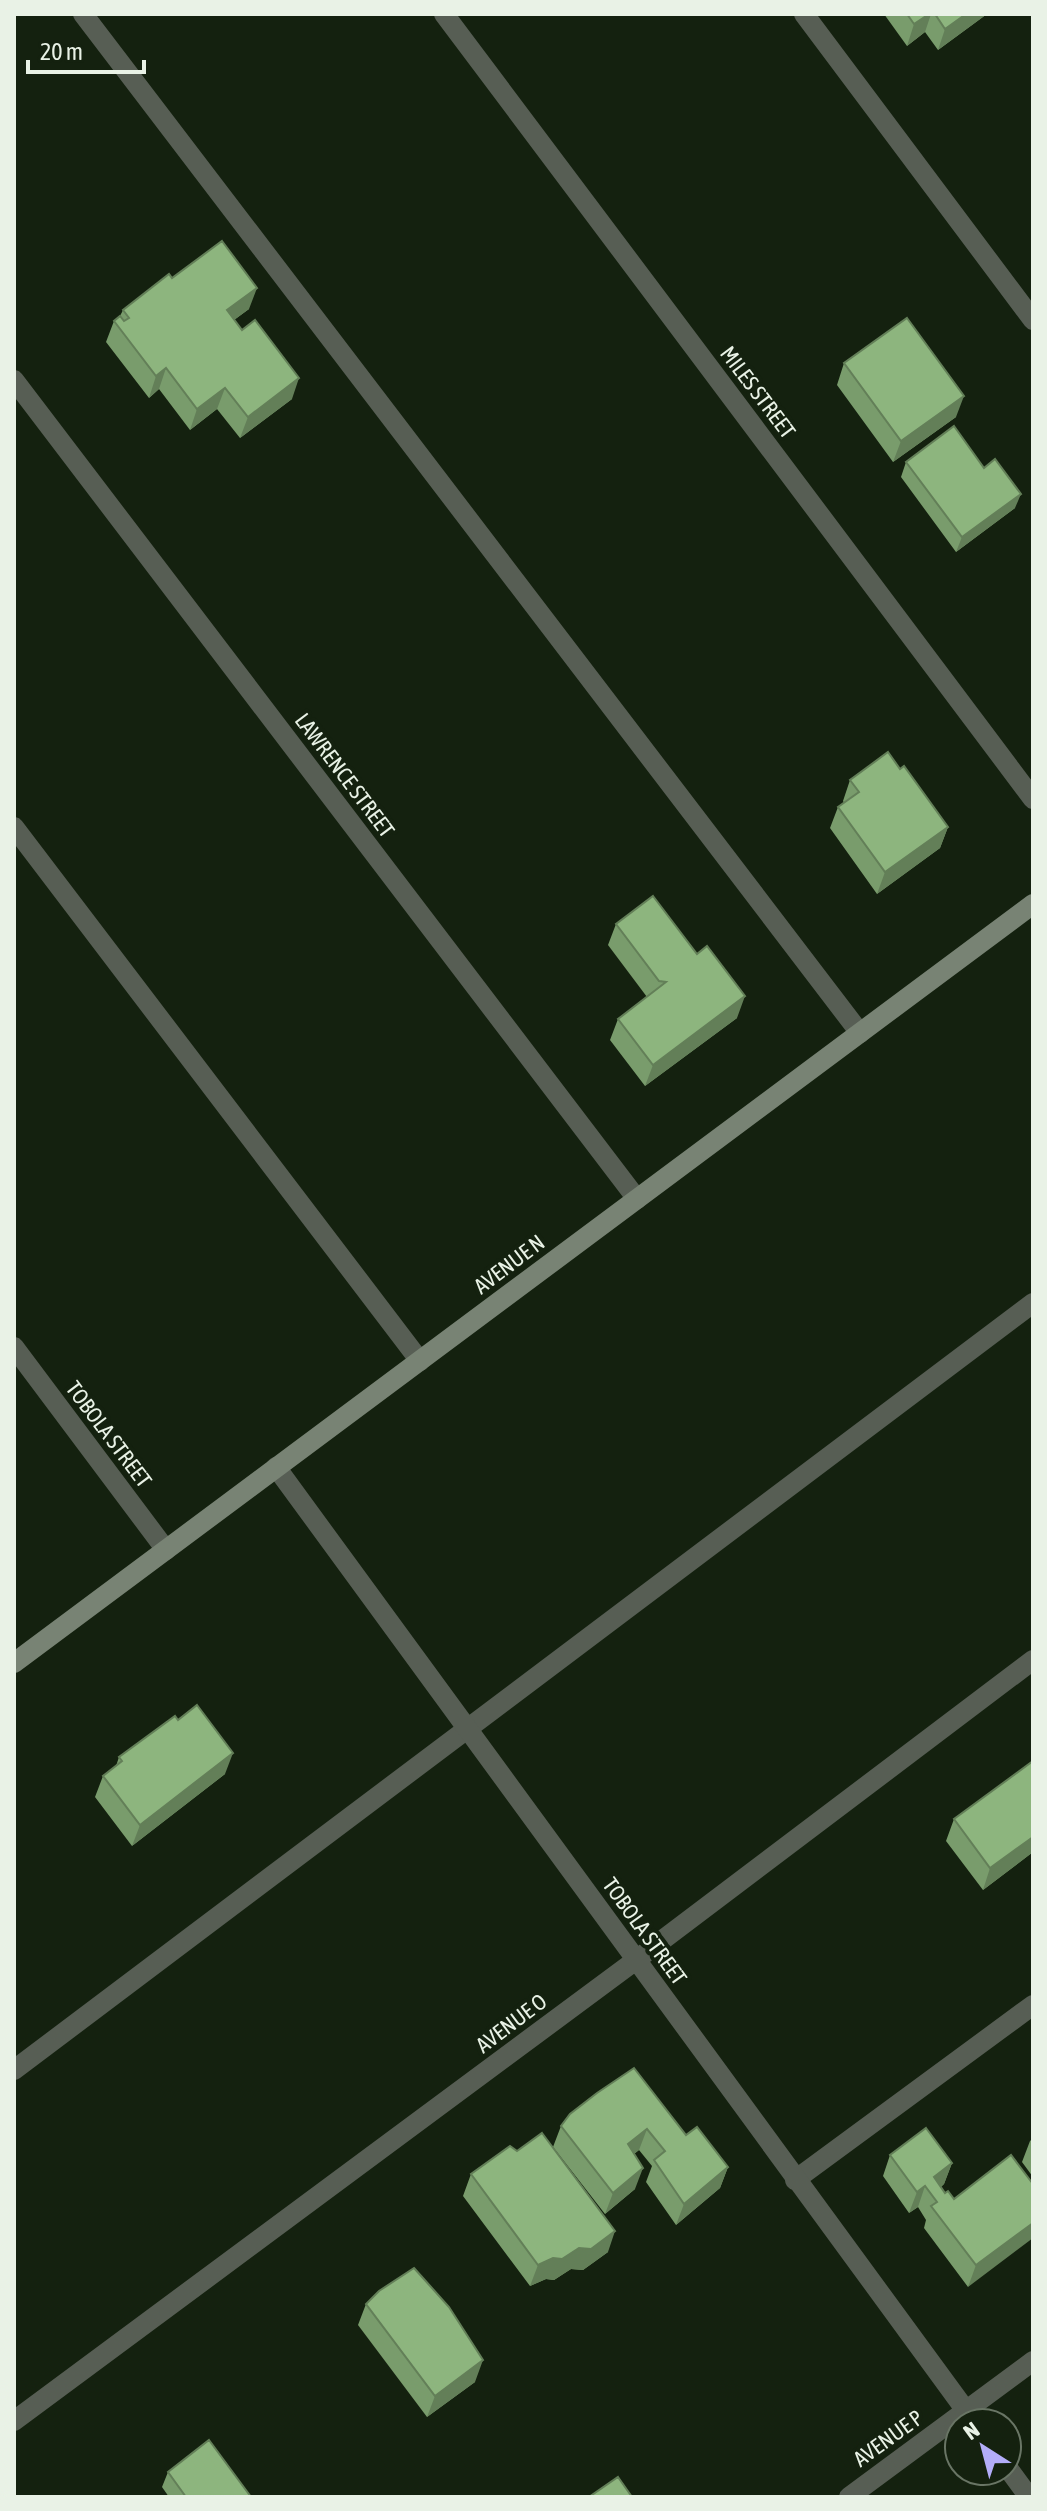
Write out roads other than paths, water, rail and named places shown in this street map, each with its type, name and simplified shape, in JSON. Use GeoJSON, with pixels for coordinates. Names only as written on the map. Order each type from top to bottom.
{"type":"FeatureCollection","features":[{"type":"Feature","properties":{"kind":"street"},"geometry":{"type":"LineString","coordinates":[[83,14],[860,1033]]}},
{"type":"Feature","properties":{"kind":"street","name":"MILES STREET"},"geometry":{"type":"LineString","coordinates":[[444,14],[1033,799]]}},
{"type":"Feature","properties":{"kind":"street"},"geometry":{"type":"LineString","coordinates":[[804,14],[1033,320]]}},
{"type":"Feature","properties":{"kind":"street","name":"LAWRENCE STREET"},"geometry":{"type":"LineString","coordinates":[[14,380],[637,1199]]}},
{"type":"Feature","properties":{"kind":"street"},"geometry":{"type":"LineString","coordinates":[[14,827],[420,1361]]}},
{"type":"Feature","properties":{"kind":"street","name":"AVENUE N"},"geometry":{"type":"LineString","coordinates":[[14,1663],[1033,904]]}},
{"type":"Feature","properties":{"kind":"street"},"geometry":{"type":"LineString","coordinates":[[14,2070],[1033,1303]]}},
{"type":"Feature","properties":{"kind":"street","name":"TOBOLA STREET"},"geometry":{"type":"LineString","coordinates":[[14,1347],[166,1550]]}},
{"type":"Feature","properties":{"kind":"street","name":"TOBOLA STREET"},"geometry":{"type":"LineString","coordinates":[[276,1467],[963,2407]]}},
{"type":"Feature","properties":{"kind":"street","name":"AVENUE O"},"geometry":{"type":"LineString","coordinates":[[14,2421],[636,1960],[1033,1660]]}},
{"type":"Feature","properties":{"kind":"street"},"geometry":{"type":"LineString","coordinates":[[795,2180],[1033,2005]]}},
{"type":"Feature","properties":{"kind":"street","name":"AVENUE P"},"geometry":{"type":"LineString","coordinates":[[981,2407],[1033,2361]]}},
{"type":"Feature","properties":{"kind":"street","name":"AVENUE P"},"geometry":{"type":"LineString","coordinates":[[849,2497],[943,2435]]}}]}
